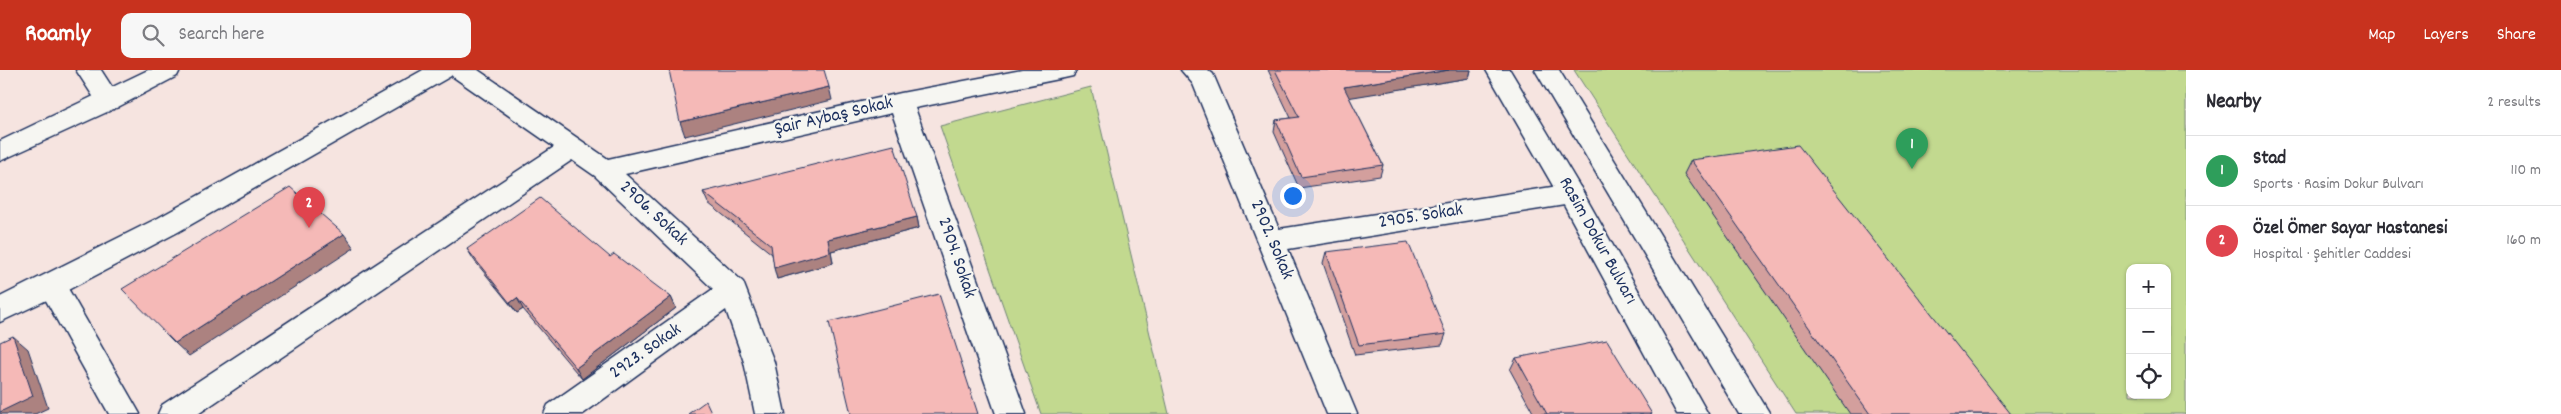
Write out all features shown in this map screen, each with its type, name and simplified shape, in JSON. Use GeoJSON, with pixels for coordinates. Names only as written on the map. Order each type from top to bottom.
{"type":"FeatureCollection","features":[{"type":"Feature","properties":{"kind":"street"},"geometry":{"type":"LineString","coordinates":[[88,70],[109,101]]}},
{"type":"Feature","properties":{"kind":"street"},"geometry":{"type":"LineString","coordinates":[[0,152],[109,101],[168,70]]}},
{"type":"Feature","properties":{"kind":"street"},"geometry":{"type":"LineString","coordinates":[[0,310],[52,286],[292,156],[442,70]]}},
{"type":"Feature","properties":{"kind":"street","name":"2906. Sokak"},"geometry":{"type":"LineString","coordinates":[[461,70],[604,169],[733,290],[759,362],[770,414]]}},
{"type":"Feature","properties":{"kind":"street","name":"Şair Aybaş Sokak"},"geometry":{"type":"LineString","coordinates":[[604,169],[901,102],[1064,70]]}},
{"type":"Feature","properties":{"kind":"street","name":"2902. Sokak"},"geometry":{"type":"LineString","coordinates":[[1193,70],[1204,80],[1272,240],[1342,414]]}},
{"type":"Feature","properties":{"kind":"street","name":"Rasim Dokur Bulvarı"},"geometry":{"type":"LineString","coordinates":[[1498,70],[1571,194],[1693,414]]}},
{"type":"Feature","properties":{"kind":"street"},"geometry":{"type":"LineString","coordinates":[[1546,70],[1755,414]]}},
{"type":"Feature","properties":{"kind":"street","name":"2904. Sokak"},"geometry":{"type":"LineString","coordinates":[[901,102],[1012,414]]}},
{"type":"Feature","properties":{"kind":"street"},"geometry":{"type":"LineString","coordinates":[[173,414],[572,147]]}},
{"type":"Feature","properties":{"kind":"street","name":"2905. Sokak"},"geometry":{"type":"LineString","coordinates":[[1272,240],[1571,194]]}},
{"type":"Feature","properties":{"kind":"street"},"geometry":{"type":"LineString","coordinates":[[52,286],[125,414]]}},
{"type":"Feature","properties":{"kind":"street","name":"2923. Sokak"},"geometry":{"type":"LineString","coordinates":[[559,414],[733,290]]}},
{"type":"Feature","properties":{"kind":"green space"},"geometry":{"type":"Polygon","coordinates":[[[1574,70],[2186,70],[2186,414],[1796,414],[1574,70]]]}},
{"type":"Feature","properties":{"kind":"green space"},"geometry":{"type":"Polygon","coordinates":[[[1091,87],[1169,414],[1041,414],[940,126],[1091,87]]]}},
{"type":"Feature","properties":{"kind":"building"},"geometry":{"type":"Polygon","coordinates":[[[669,70],[824,70],[829,87],[680,122],[669,70]]]}},
{"type":"Feature","properties":{"kind":"building"},"geometry":{"type":"Polygon","coordinates":[[[1275,70],[1449,70],[1344,87],[1383,165],[1301,177],[1276,120],[1299,117],[1275,70]]]}},
{"type":"Feature","properties":{"kind":"building"},"geometry":{"type":"Polygon","coordinates":[[[894,145],[917,217],[828,239],[830,252],[774,268],[771,245],[703,192],[894,145]]]}},
{"type":"Feature","properties":{"kind":"building"},"geometry":{"type":"Polygon","coordinates":[[[1798,145],[2011,414],[1870,414],[1691,160],[1798,145]]]}},
{"type":"Feature","properties":{"kind":"building"},"geometry":{"type":"Polygon","coordinates":[[[290,187],[344,234],[175,343],[122,289],[290,187]]]}},
{"type":"Feature","properties":{"kind":"building"},"geometry":{"type":"Polygon","coordinates":[[[540,198],[610,257],[614,254],[671,297],[576,368],[517,298],[510,303],[467,249],[540,198]]]}},
{"type":"Feature","properties":{"kind":"building"},"geometry":{"type":"Polygon","coordinates":[[[1408,242],[1446,334],[1359,345],[1326,252],[1408,242]]]}},
{"type":"Feature","properties":{"kind":"building"},"geometry":{"type":"Polygon","coordinates":[[[939,294],[978,414],[851,414],[829,322],[939,294]]]}},
{"type":"Feature","properties":{"kind":"building"},"geometry":{"type":"Polygon","coordinates":[[[13,336],[33,396],[0,412],[0,342],[13,336]]]}},
{"type":"Feature","properties":{"kind":"building"},"geometry":{"type":"Polygon","coordinates":[[[1607,340],[1652,414],[1547,414],[1516,358],[1607,340]]]}},
{"type":"Feature","properties":{"kind":"building"},"geometry":{"type":"Polygon","coordinates":[[[706,401],[712,414],[688,414],[706,401]]]}},
{"type":"Feature","properties":{"kind":"place","name":"Stad"},"geometry":{"type":"Point","coordinates":[1912,169]}},
{"type":"Feature","properties":{"kind":"place","name":"Özel Ömer Sayar Hastanesi"},"geometry":{"type":"Point","coordinates":[309,228]}}]}
